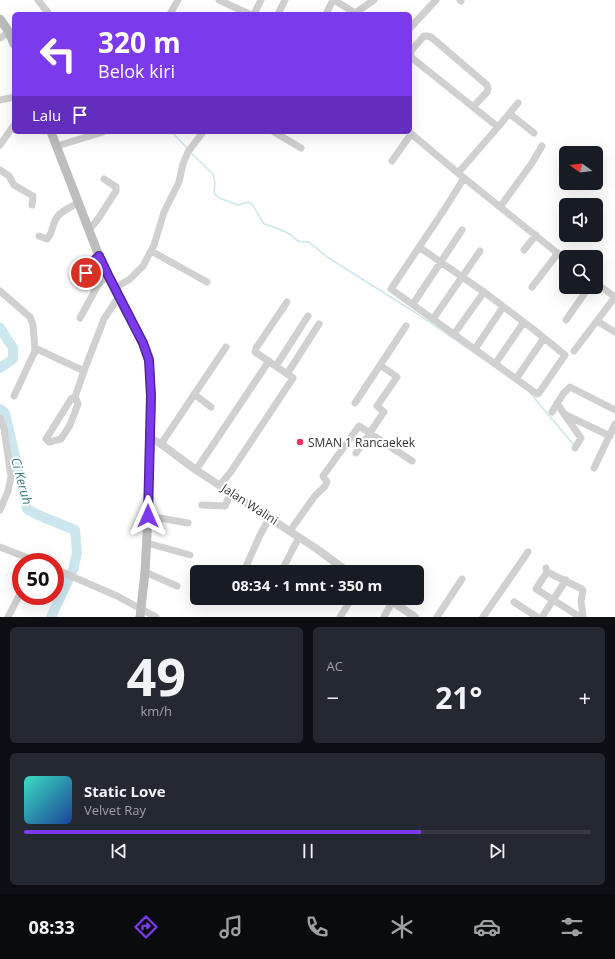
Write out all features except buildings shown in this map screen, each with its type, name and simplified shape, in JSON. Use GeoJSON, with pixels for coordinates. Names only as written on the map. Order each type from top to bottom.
{"type":"FeatureCollection","features":[{"type":"Feature","properties":{"kind":"main road"},"geometry":{"type":"LineString","coordinates":[[0,19],[12,39]]}},
{"type":"Feature","properties":{"kind":"main road"},"geometry":{"type":"LineString","coordinates":[[52,134],[99,256],[143,343],[149,360],[151,396],[148,516],[141,613]]}},
{"type":"Feature","properties":{"kind":"street"},"geometry":{"type":"LineString","coordinates":[[38,0],[47,12]]}},
{"type":"Feature","properties":{"kind":"street"},"geometry":{"type":"LineString","coordinates":[[171,12],[178,0]]}},
{"type":"Feature","properties":{"kind":"street"},"geometry":{"type":"LineString","coordinates":[[219,0],[245,12]]}},
{"type":"Feature","properties":{"kind":"street"},"geometry":{"type":"LineString","coordinates":[[255,12],[261,0]]}},
{"type":"Feature","properties":{"kind":"street"},"geometry":{"type":"LineString","coordinates":[[279,12],[285,0]]}},
{"type":"Feature","properties":{"kind":"street"},"geometry":{"type":"LineString","coordinates":[[327,12],[334,0],[352,12]]}},
{"type":"Feature","properties":{"kind":"street"},"geometry":{"type":"LineString","coordinates":[[358,12],[374,0]]}},
{"type":"Feature","properties":{"kind":"street"},"geometry":{"type":"LineString","coordinates":[[412,26],[436,0]]}},
{"type":"Feature","properties":{"kind":"street"},"geometry":{"type":"LineString","coordinates":[[0,38],[9,32]]}},
{"type":"Feature","properties":{"kind":"street"},"geometry":{"type":"LineString","coordinates":[[412,50],[424,36],[431,37],[488,85],[487,92],[473,107]]}},
{"type":"Feature","properties":{"kind":"street"},"geometry":{"type":"LineString","coordinates":[[412,57],[498,127]]}},
{"type":"Feature","properties":{"kind":"street"},"geometry":{"type":"LineString","coordinates":[[0,100],[12,97]]}},
{"type":"Feature","properties":{"kind":"street"},"geometry":{"type":"LineString","coordinates":[[419,248],[442,262],[484,292],[563,354],[564,357],[538,394],[413,304],[392,291],[391,288],[419,248],[461,176],[518,103]]}},
{"type":"Feature","properties":{"kind":"street"},"geometry":{"type":"LineString","coordinates":[[510,114],[534,133]]}},
{"type":"Feature","properties":{"kind":"street"},"geometry":{"type":"LineString","coordinates":[[0,145],[12,128]]}},
{"type":"Feature","properties":{"kind":"street"},"geometry":{"type":"LineString","coordinates":[[57,146],[96,134]]}},
{"type":"Feature","properties":{"kind":"street"},"geometry":{"type":"LineString","coordinates":[[75,397],[70,399],[46,438],[49,442],[62,437],[70,424],[78,404],[75,397],[104,319],[117,292],[143,266],[151,251],[164,212],[179,182],[183,164],[189,151],[202,134]]}},
{"type":"Feature","properties":{"kind":"street"},"geometry":{"type":"LineString","coordinates":[[277,134],[301,148]]}},
{"type":"Feature","properties":{"kind":"street"},"geometry":{"type":"LineString","coordinates":[[392,162],[409,134]]}},
{"type":"Feature","properties":{"kind":"street"},"geometry":{"type":"LineString","coordinates":[[411,134],[461,176],[558,253],[532,287]]}},
{"type":"Feature","properties":{"kind":"street"},"geometry":{"type":"LineString","coordinates":[[500,207],[542,146]]}},
{"type":"Feature","properties":{"kind":"street"},"geometry":{"type":"LineString","coordinates":[[0,170],[9,176],[14,185],[33,196],[32,205]]}},
{"type":"Feature","properties":{"kind":"street"},"geometry":{"type":"LineString","coordinates":[[89,230],[98,220],[116,191],[116,187],[104,179]]}},
{"type":"Feature","properties":{"kind":"street"},"geometry":{"type":"LineString","coordinates":[[39,236],[47,239],[51,235],[55,219],[64,211],[78,203]]}},
{"type":"Feature","properties":{"kind":"street"},"geometry":{"type":"LineString","coordinates":[[413,304],[462,230]]}},
{"type":"Feature","properties":{"kind":"street"},"geometry":{"type":"LineString","coordinates":[[524,250],[536,235]]}},
{"type":"Feature","properties":{"kind":"street"},"geometry":{"type":"LineString","coordinates":[[151,251],[207,282]]}},
{"type":"Feature","properties":{"kind":"street"},"geometry":{"type":"LineString","coordinates":[[433,319],[480,251]]}},
{"type":"Feature","properties":{"kind":"street"},"geometry":{"type":"LineString","coordinates":[[76,280],[82,281],[90,265],[99,256]]}},
{"type":"Feature","properties":{"kind":"street"},"geometry":{"type":"LineString","coordinates":[[80,318],[98,285],[108,275]]}},
{"type":"Feature","properties":{"kind":"street"},"geometry":{"type":"LineString","coordinates":[[574,351],[615,297],[603,288]]}},
{"type":"Feature","properties":{"kind":"street"},"geometry":{"type":"LineString","coordinates":[[0,291],[30,317],[33,325],[35,351],[14,396]]}},
{"type":"Feature","properties":{"kind":"street"},"geometry":{"type":"LineString","coordinates":[[454,334],[484,292]]}},
{"type":"Feature","properties":{"kind":"street"},"geometry":{"type":"LineString","coordinates":[[566,320],[584,294]]}},
{"type":"Feature","properties":{"kind":"street"},"geometry":{"type":"LineString","coordinates":[[220,485],[230,473],[293,378],[255,352],[287,302]]}},
{"type":"Feature","properties":{"kind":"street"},"geometry":{"type":"LineString","coordinates":[[475,349],[503,307]]}},
{"type":"Feature","properties":{"kind":"street"},"geometry":{"type":"LineString","coordinates":[[276,366],[308,316]]}},
{"type":"Feature","properties":{"kind":"street"},"geometry":{"type":"LineString","coordinates":[[597,320],[615,332]]}},
{"type":"Feature","properties":{"kind":"street"},"geometry":{"type":"LineString","coordinates":[[495,364],[524,322]]}},
{"type":"Feature","properties":{"kind":"street"},"geometry":{"type":"LineString","coordinates":[[287,374],[319,324]]}},
{"type":"Feature","properties":{"kind":"street"},"geometry":{"type":"LineString","coordinates":[[354,403],[406,326]]}},
{"type":"Feature","properties":{"kind":"street"},"geometry":{"type":"LineString","coordinates":[[516,379],[544,338]]}},
{"type":"Feature","properties":{"kind":"street"},"geometry":{"type":"LineString","coordinates":[[162,444],[226,347]]}},
{"type":"Feature","properties":{"kind":"street"},"geometry":{"type":"LineString","coordinates":[[35,348],[84,370]]}},
{"type":"Feature","properties":{"kind":"street"},"geometry":{"type":"LineString","coordinates":[[196,470],[269,361]]}},
{"type":"Feature","properties":{"kind":"street"},"geometry":{"type":"LineString","coordinates":[[356,453],[384,412],[377,406],[397,377],[380,365]]}},
{"type":"Feature","properties":{"kind":"street"},"geometry":{"type":"LineString","coordinates":[[552,412],[563,394],[570,387],[615,410]]}},
{"type":"Feature","properties":{"kind":"street"},"geometry":{"type":"LineString","coordinates":[[194,394],[211,408]]}},
{"type":"Feature","properties":{"kind":"street"},"geometry":{"type":"LineString","coordinates":[[557,403],[580,438]]}},
{"type":"Feature","properties":{"kind":"street"},"geometry":{"type":"LineString","coordinates":[[564,414],[610,436]]}},
{"type":"Feature","properties":{"kind":"street"},"geometry":{"type":"LineString","coordinates":[[0,418],[4,428],[2,435],[10,465],[11,476],[8,491],[0,510]]}},
{"type":"Feature","properties":{"kind":"street"},"geometry":{"type":"LineString","coordinates":[[594,468],[615,424]]}},
{"type":"Feature","properties":{"kind":"street"},"geometry":{"type":"LineString","coordinates":[[575,448],[587,425]]}},
{"type":"Feature","properties":{"kind":"street"},"geometry":{"type":"LineString","coordinates":[[290,531],[314,497],[325,486],[327,482],[323,476],[359,426],[412,461]]}},
{"type":"Feature","properties":{"kind":"street","name":"Jalan Walini"},"geometry":{"type":"LineString","coordinates":[[150,438],[162,444],[196,470],[317,549],[333,565]]}},
{"type":"Feature","properties":{"kind":"street"},"geometry":{"type":"LineString","coordinates":[[202,505],[225,506],[231,492]]}},
{"type":"Feature","properties":{"kind":"street"},"geometry":{"type":"LineString","coordinates":[[148,516],[188,523]]}},
{"type":"Feature","properties":{"kind":"street"},"geometry":{"type":"LineString","coordinates":[[247,565],[270,517]]}},
{"type":"Feature","properties":{"kind":"street"},"geometry":{"type":"LineString","coordinates":[[285,565],[299,537]]}},
{"type":"Feature","properties":{"kind":"street"},"geometry":{"type":"LineString","coordinates":[[147,543],[190,555]]}},
{"type":"Feature","properties":{"kind":"street"},"geometry":{"type":"LineString","coordinates":[[1,549],[12,553]]}},
{"type":"Feature","properties":{"kind":"street"},"geometry":{"type":"LineString","coordinates":[[483,617],[528,552]]}},
{"type":"Feature","properties":{"kind":"street"},"geometry":{"type":"LineString","coordinates":[[547,570],[582,589],[581,617],[536,589],[547,570]]}},
{"type":"Feature","properties":{"kind":"street"},"geometry":{"type":"LineString","coordinates":[[145,572],[177,586]]}},
{"type":"Feature","properties":{"kind":"street"},"geometry":{"type":"LineString","coordinates":[[64,573],[116,596],[141,613],[156,617]]}},
{"type":"Feature","properties":{"kind":"street"},"geometry":{"type":"LineString","coordinates":[[437,617],[462,579]]}},
{"type":"Feature","properties":{"kind":"street"},"geometry":{"type":"LineString","coordinates":[[542,617],[566,580]]}},
{"type":"Feature","properties":{"kind":"street"},"geometry":{"type":"LineString","coordinates":[[514,602],[537,617]]}},
{"type":"Feature","properties":{"kind":"street"},"geometry":{"type":"LineString","coordinates":[[8,617],[14,605]]}},
{"type":"Feature","properties":{"kind":"street"},"geometry":{"type":"LineString","coordinates":[[340,617],[348,605]]}},
{"type":"Feature","properties":{"kind":"street"},"geometry":{"type":"LineString","coordinates":[[384,617],[388,605]]}},
{"type":"Feature","properties":{"kind":"street"},"geometry":{"type":"LineString","coordinates":[[397,605],[415,617]]}},
{"type":"Feature","properties":{"kind":"waterway"},"geometry":{"type":"LineString","coordinates":[[174,134],[187,148]]}},
{"type":"Feature","properties":{"kind":"waterway"},"geometry":{"type":"LineString","coordinates":[[191,153],[213,174],[215,183],[214,193],[219,198],[238,205],[248,202],[252,204],[264,224],[286,232],[299,241],[309,242],[327,257],[416,313],[483,359]]}},
{"type":"Feature","properties":{"kind":"waterway","name":"Ci Keruh"},"geometry":{"type":"LineString","coordinates":[[0,328],[13,348],[13,359],[0,368]]}},
{"type":"Feature","properties":{"kind":"waterway"},"geometry":{"type":"LineString","coordinates":[[530,393],[574,445]]}},
{"type":"Feature","properties":{"kind":"waterway","name":"Ci Keruh"},"geometry":{"type":"LineString","coordinates":[[0,409],[5,413],[27,509],[75,530],[77,553],[73,570],[51,617]]}},
{"type":"Feature","properties":{"kind":"place","name":"SMAN 1 Rancaekek"},"geometry":{"type":"Point","coordinates":[300,442]}},
{"type":"Feature","properties":{"kind":"route"},"geometry":{"type":"LineString","coordinates":[[86,273],[90,265],[99,256],[131,318],[149,360],[151,396],[148,516]]}}]}
